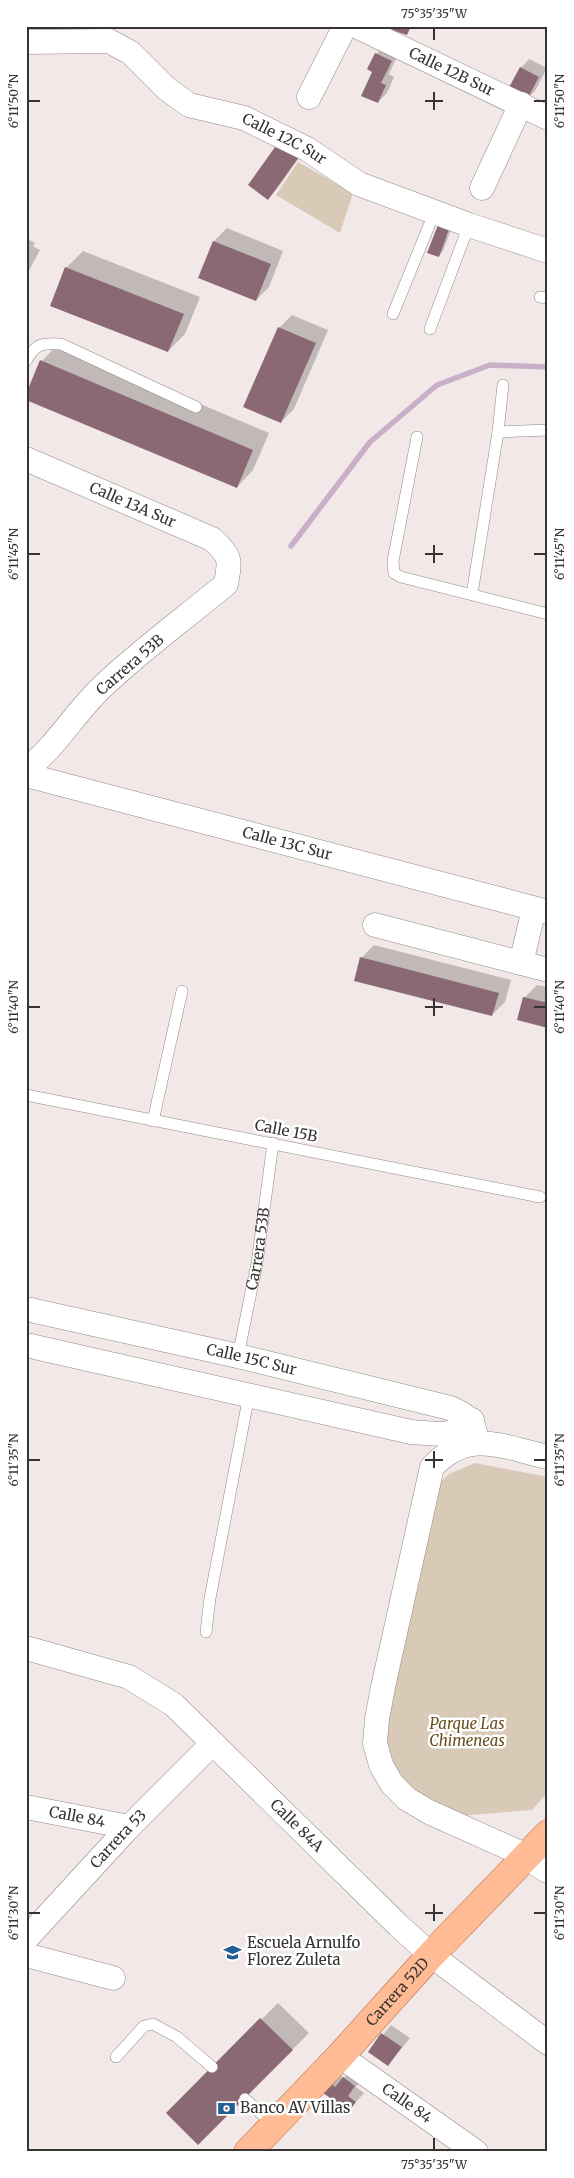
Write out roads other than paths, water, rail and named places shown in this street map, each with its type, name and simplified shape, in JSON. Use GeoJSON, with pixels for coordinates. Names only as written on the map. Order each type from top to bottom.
{"type":"FeatureCollection","features":[{"type":"Feature","properties":{"kind":"main road","name":"Carrera 52D"},"geometry":{"type":"LineString","coordinates":[[254,2150],[274,2125],[340,2056],[431,1955],[537,1863],[548,1834]]}},
{"type":"Feature","properties":{"kind":"street"},"geometry":{"type":"LineString","coordinates":[[309,97],[345,26]]}},
{"type":"Feature","properties":{"kind":"street","name":"Calle 12B Sur"},"geometry":{"type":"LineString","coordinates":[[356,26],[548,118]]}},
{"type":"Feature","properties":{"kind":"street","name":"Calle 12C Sur"},"geometry":{"type":"LineString","coordinates":[[26,42],[109,41],[131,53],[167,89],[189,105],[244,118],[263,126],[307,149],[359,184],[469,225],[548,251]]}},
{"type":"Feature","properties":{"kind":"street"},"geometry":{"type":"LineString","coordinates":[[482,188],[520,104]]}},
{"type":"Feature","properties":{"kind":"street","name":"Calle 13A Sur"},"geometry":{"type":"LineString","coordinates":[[26,458],[212,539],[224,550],[230,562]]}},
{"type":"Feature","properties":{"kind":"street","name":"Carrera 53B"},"geometry":{"type":"LineString","coordinates":[[26,770],[42,758],[98,691],[226,584],[230,562]]}},
{"type":"Feature","properties":{"kind":"street","name":"Calle 13C Sur"},"geometry":{"type":"LineString","coordinates":[[26,775],[541,911]]}},
{"type":"Feature","properties":{"kind":"street"},"geometry":{"type":"LineString","coordinates":[[521,963],[541,911]]}},
{"type":"Feature","properties":{"kind":"street"},"geometry":{"type":"LineString","coordinates":[[375,925],[548,970]]}},
{"type":"Feature","properties":{"kind":"street","name":"Calle 15C Sur"},"geometry":{"type":"LineString","coordinates":[[26,1309],[238,1356],[450,1408],[464,1414],[474,1431],[548,1458]]}},
{"type":"Feature","properties":{"kind":"street"},"geometry":{"type":"LineString","coordinates":[[26,1345],[410,1432],[449,1434],[474,1431]]}},
{"type":"Feature","properties":{"kind":"street"},"geometry":{"type":"LineString","coordinates":[[432,1467],[474,1431]]}},
{"type":"Feature","properties":{"kind":"street"},"geometry":{"type":"LineString","coordinates":[[410,1432],[430,1452],[432,1467],[383,1687],[375,1743],[382,1765],[392,1784],[407,1799],[429,1812],[537,1863]]}},
{"type":"Feature","properties":{"kind":"street","name":"Calle 84A"},"geometry":{"type":"LineString","coordinates":[[26,1648],[129,1677],[174,1705],[399,1926],[431,1955],[548,2043]]}},
{"type":"Feature","properties":{"kind":"street","name":"Carrera 53"},"geometry":{"type":"LineString","coordinates":[[26,1939],[129,1827],[213,1743]]}},
{"type":"Feature","properties":{"kind":"street","name":"Calle 84"},"geometry":{"type":"LineString","coordinates":[[26,1807],[129,1827]]}},
{"type":"Feature","properties":{"kind":"street"},"geometry":{"type":"LineString","coordinates":[[26,1955],[113,1978]]}},
{"type":"Feature","properties":{"kind":"street","name":"Calle 84"},"geometry":{"type":"LineString","coordinates":[[340,2056],[476,2152]]}},
{"type":"Feature","properties":{"kind":"lane"},"geometry":{"type":"LineString","coordinates":[[393,314],[435,211]]}},
{"type":"Feature","properties":{"kind":"lane"},"geometry":{"type":"LineString","coordinates":[[430,329],[469,225]]}},
{"type":"Feature","properties":{"kind":"lane"},"geometry":{"type":"LineString","coordinates":[[26,361],[33,350],[44,343],[61,344],[196,407]]}},
{"type":"Feature","properties":{"kind":"lane"},"geometry":{"type":"LineString","coordinates":[[472,594],[498,432],[503,385]]}},
{"type":"Feature","properties":{"kind":"lane"},"geometry":{"type":"LineString","coordinates":[[498,432],[548,430]]}},
{"type":"Feature","properties":{"kind":"lane"},"geometry":{"type":"LineString","coordinates":[[417,437],[393,561],[394,573],[401,577],[548,614]]}},
{"type":"Feature","properties":{"kind":"lane"},"geometry":{"type":"LineString","coordinates":[[153,1121],[182,991]]}},
{"type":"Feature","properties":{"kind":"lane","name":"Calle 15B"},"geometry":{"type":"LineString","coordinates":[[26,1095],[540,1197]]}},
{"type":"Feature","properties":{"kind":"lane","name":"Carrera 53B"},"geometry":{"type":"LineString","coordinates":[[238,1356],[257,1263],[274,1143]]}},
{"type":"Feature","properties":{"kind":"lane"},"geometry":{"type":"LineString","coordinates":[[206,1632],[210,1598],[249,1395]]}},
{"type":"Feature","properties":{"kind":"lane"},"geometry":{"type":"LineString","coordinates":[[116,2057],[144,2026],[153,2024],[177,2037],[212,2067]]}},
{"type":"Feature","properties":{"kind":"lane"},"geometry":{"type":"LineString","coordinates":[[245,2099],[274,2125]]}},
{"type":"Feature","properties":{"kind":"waterway"},"geometry":{"type":"LineString","coordinates":[[291,546],[370,442],[437,385],[490,365],[548,367]]}},
{"type":"Feature","properties":{"kind":"place","name":"Escuela Arnulfo Florez Zuleta"},"geometry":{"type":"Point","coordinates":[233,1952]}},
{"type":"Feature","properties":{"kind":"place","name":"Banco AV Villas"},"geometry":{"type":"Point","coordinates":[226,2108]}},
{"type":"Feature","properties":{"kind":"park label","name":"Parque Las Chimeneas"},"geometry":{"type":"Point","coordinates":[467,1732]}}]}
